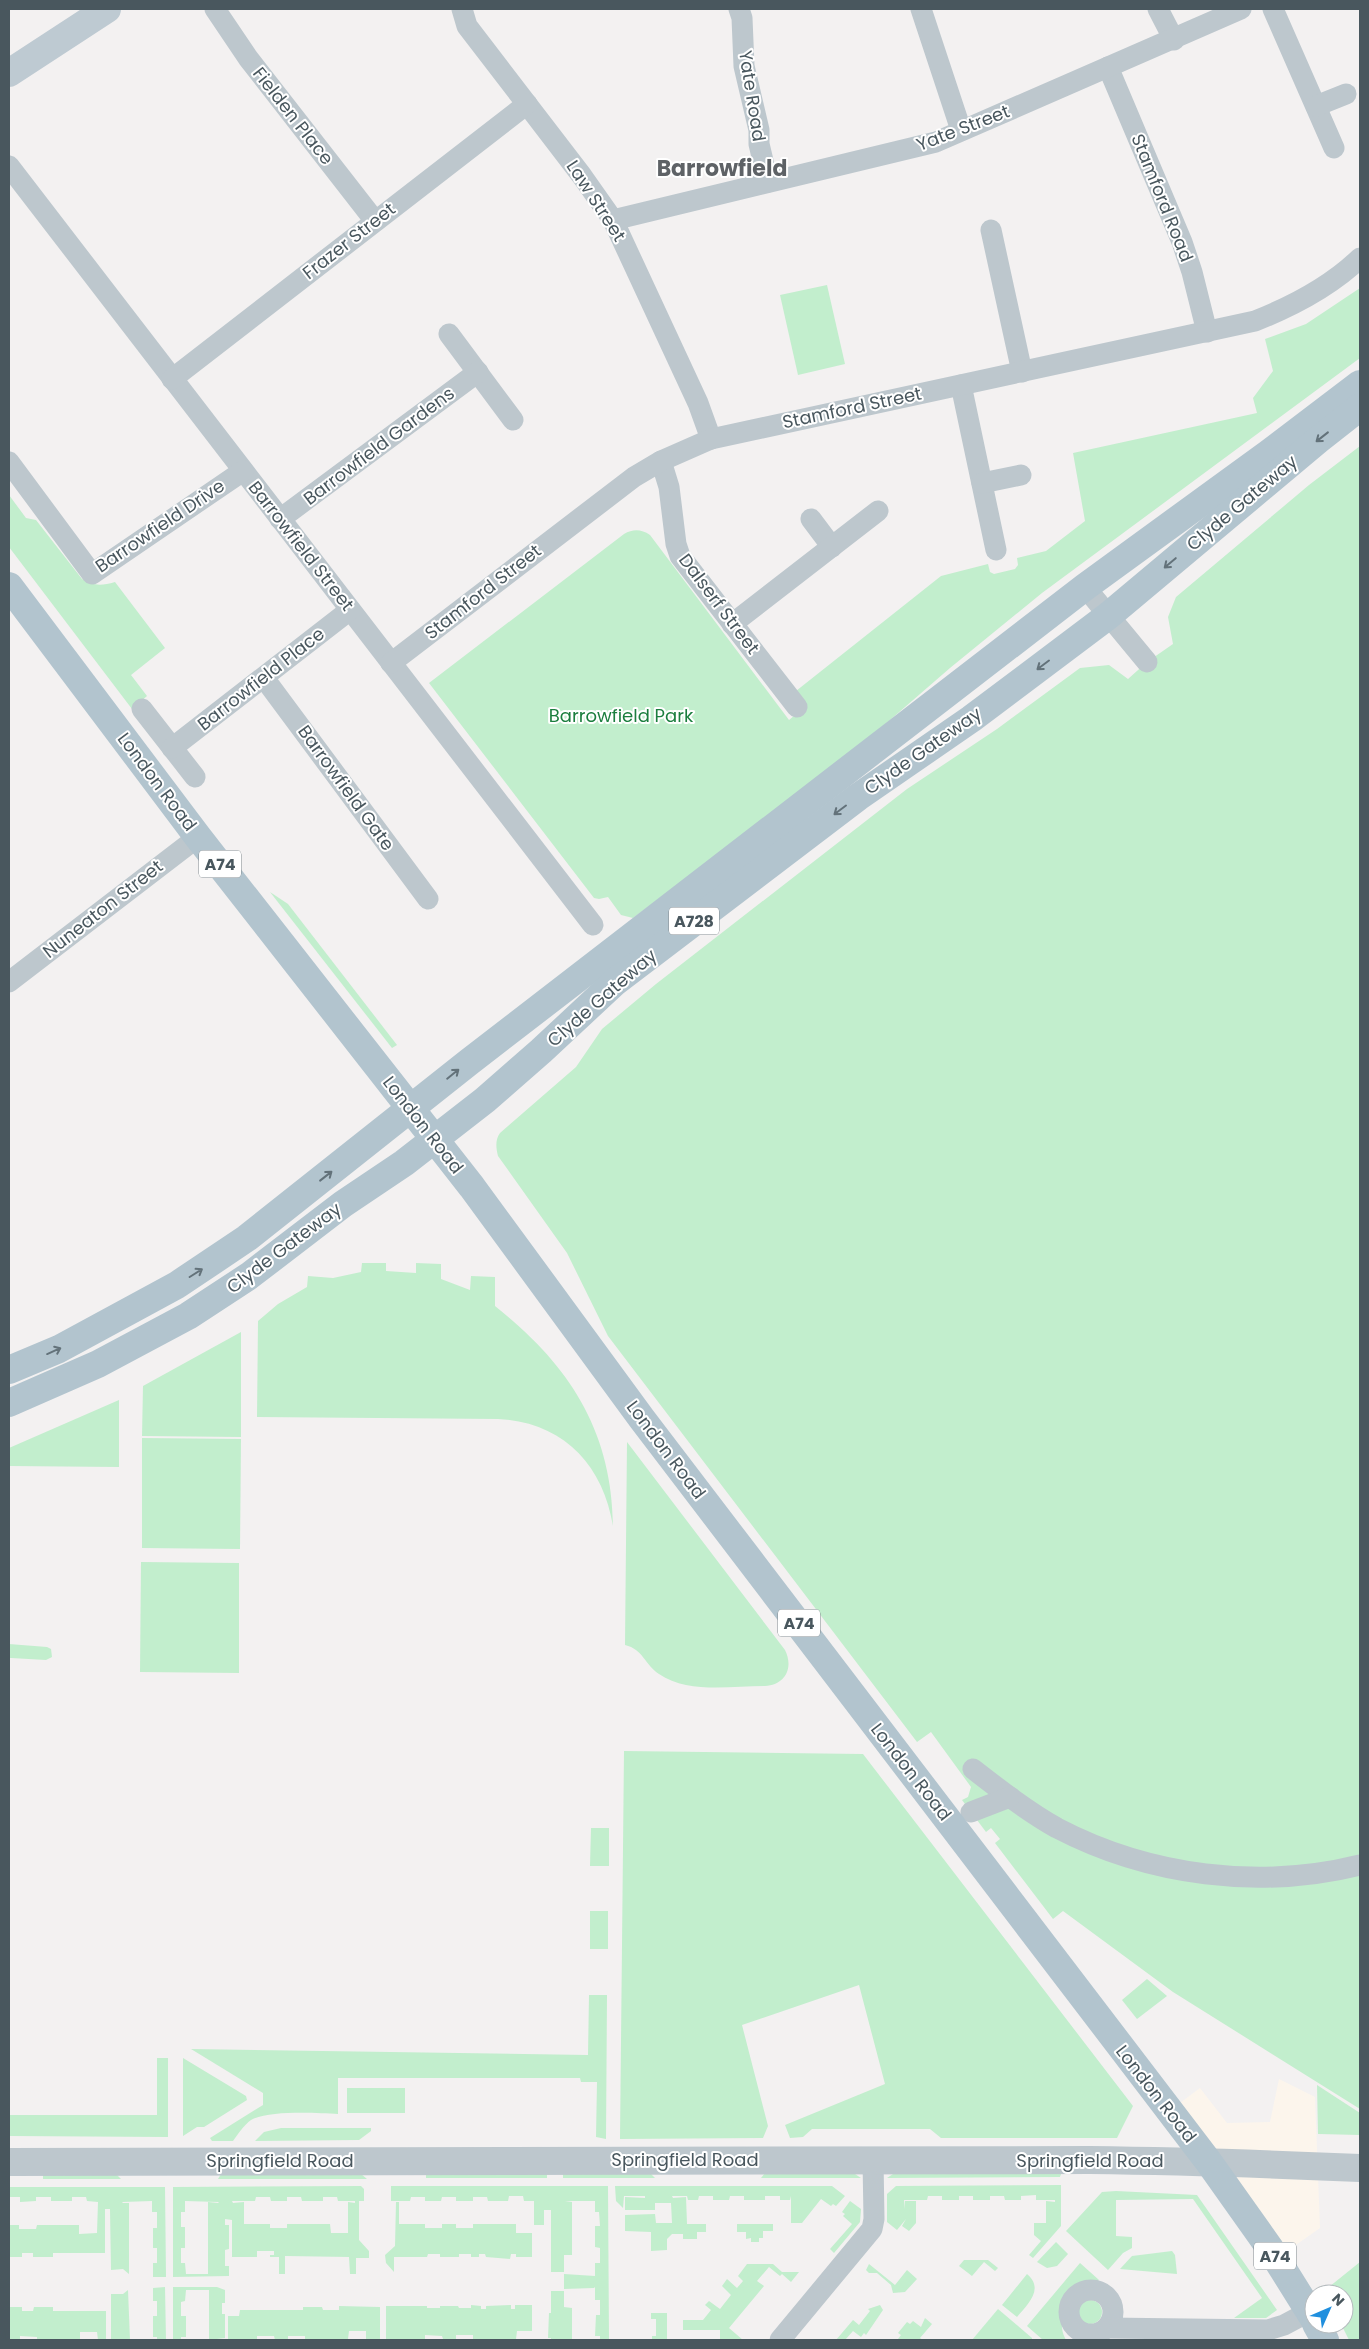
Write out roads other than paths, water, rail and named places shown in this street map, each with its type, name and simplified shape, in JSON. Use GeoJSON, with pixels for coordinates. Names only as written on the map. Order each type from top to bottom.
{"type":"FeatureCollection","features":[{"type":"Feature","properties":{"kind":"main road"},"geometry":{"type":"LineString","coordinates":[[9,72],[106,9]]}},
{"type":"Feature","properties":{"kind":"main road","name":"Clyde Gateway"},"geometry":{"type":"LineString","coordinates":[[9,1370],[60,1349],[209,1265],[1085,587],[1360,384]]}},
{"type":"Feature","properties":{"kind":"main road","name":"Clyde Gateway"},"geometry":{"type":"LineString","coordinates":[[9,1403],[98,1364],[194,1312],[250,1276],[343,1204],[434,1140],[485,1100],[528,1063],[615,982],[858,797],[970,719],[1108,616],[1360,407]]}},
{"type":"Feature","properties":{"kind":"main road","name":"London Road"},"geometry":{"type":"LineString","coordinates":[[9,586],[198,837],[472,1187],[646,1425],[1208,2161],[1269,2247],[1304,2301]]}},
{"type":"Feature","properties":{"kind":"street","name":"Fielden Place"},"geometry":{"type":"LineString","coordinates":[[215,9],[248,58],[375,221]]}},
{"type":"Feature","properties":{"kind":"street","name":"Law Street"},"geometry":{"type":"LineString","coordinates":[[462,9],[467,26],[613,220],[694,394],[710,439]]}},
{"type":"Feature","properties":{"kind":"street","name":"Yate Road"},"geometry":{"type":"LineString","coordinates":[[739,9],[742,18],[744,66],[759,130],[759,144],[768,182]]}},
{"type":"Feature","properties":{"kind":"street"},"geometry":{"type":"LineString","coordinates":[[921,9],[961,130]]}},
{"type":"Feature","properties":{"kind":"street"},"geometry":{"type":"LineString","coordinates":[[1158,9],[1174,40]]}},
{"type":"Feature","properties":{"kind":"street","name":"Yate Street"},"geometry":{"type":"LineString","coordinates":[[613,220],[936,142],[1174,40],[1241,9]]}},
{"type":"Feature","properties":{"kind":"street"},"geometry":{"type":"LineString","coordinates":[[1273,9],[1334,148]]}},
{"type":"Feature","properties":{"kind":"street","name":"Stamford Road"},"geometry":{"type":"LineString","coordinates":[[1108,67],[1182,242],[1192,272],[1207,332]]}},
{"type":"Feature","properties":{"kind":"street"},"geometry":{"type":"LineString","coordinates":[[1316,106],[1346,94]]}},
{"type":"Feature","properties":{"kind":"street","name":"Frazer Street"},"geometry":{"type":"LineString","coordinates":[[172,379],[527,104]]}},
{"type":"Feature","properties":{"kind":"street","name":"Barrowfield Street"},"geometry":{"type":"LineString","coordinates":[[9,166],[593,925]]}},
{"type":"Feature","properties":{"kind":"street"},"geometry":{"type":"LineString","coordinates":[[991,230],[1022,372]]}},
{"type":"Feature","properties":{"kind":"street","name":"Stamford Street"},"geometry":{"type":"LineString","coordinates":[[390,663],[634,477],[661,461],[710,439],[1254,321],[1282,310],[1333,281],[1360,258]]}},
{"type":"Feature","properties":{"kind":"street"},"geometry":{"type":"LineString","coordinates":[[449,334],[513,420]]}},
{"type":"Feature","properties":{"kind":"street","name":"Barrowfield Gardens"},"geometry":{"type":"LineString","coordinates":[[280,520],[478,372]]}},
{"type":"Feature","properties":{"kind":"street"},"geometry":{"type":"LineString","coordinates":[[961,384],[996,550]]}},
{"type":"Feature","properties":{"kind":"street","name":"Dalserf Street"},"geometry":{"type":"LineString","coordinates":[[661,461],[669,487],[676,544],[680,556],[797,707]]}},
{"type":"Feature","properties":{"kind":"street","name":"Barrowfield Drive"},"geometry":{"type":"LineString","coordinates":[[9,462],[92,574],[243,470]]}},
{"type":"Feature","properties":{"kind":"street"},"geometry":{"type":"LineString","coordinates":[[982,483],[1021,475]]}},
{"type":"Feature","properties":{"kind":"street"},"geometry":{"type":"LineString","coordinates":[[732,624],[878,511]]}},
{"type":"Feature","properties":{"kind":"street"},"geometry":{"type":"LineString","coordinates":[[811,519],[832,547]]}},
{"type":"Feature","properties":{"kind":"street"},"geometry":{"type":"LineString","coordinates":[[1085,587],[1147,662]]}},
{"type":"Feature","properties":{"kind":"street","name":"Barrowfield Place"},"geometry":{"type":"LineString","coordinates":[[172,748],[350,610]]}},
{"type":"Feature","properties":{"kind":"street","name":"Barrowfield Gate"},"geometry":{"type":"LineString","coordinates":[[264,678],[428,899]]}},
{"type":"Feature","properties":{"kind":"street"},"geometry":{"type":"LineString","coordinates":[[142,708],[194,777]]}},
{"type":"Feature","properties":{"kind":"street","name":"Nuneaton Street"},"geometry":{"type":"LineString","coordinates":[[9,982],[198,837]]}},
{"type":"Feature","properties":{"kind":"street"},"geometry":{"type":"LineString","coordinates":[[973,1769],[1010,1798],[1056,1827],[1093,1844],[1154,1864],[1202,1874],[1258,1878],[1333,1871],[1360,1865]]}},
{"type":"Feature","properties":{"kind":"street"},"geometry":{"type":"LineString","coordinates":[[971,1812],[1010,1798]]}},
{"type":"Feature","properties":{"kind":"street"},"geometry":{"type":"LineString","coordinates":[[780,2340],[872,2229],[874,2219],[873,2160]]}},
{"type":"Feature","properties":{"kind":"street","name":"Springfield Road"},"geometry":{"type":"LineString","coordinates":[[9,2162],[1208,2161],[1260,2166],[1360,2168]]}},
{"type":"Feature","properties":{"kind":"street"},"geometry":{"type":"LineString","coordinates":[[1107,2328],[1268,2330],[1304,2319]]}},
{"type":"Feature","properties":{"kind":"district","name":"Barrowfield"},"geometry":{"type":"Point","coordinates":[722,168]}},
{"type":"Feature","properties":{"kind":"park label","name":"Barrowfield Park"},"geometry":{"type":"Point","coordinates":[621,716]}}]}
